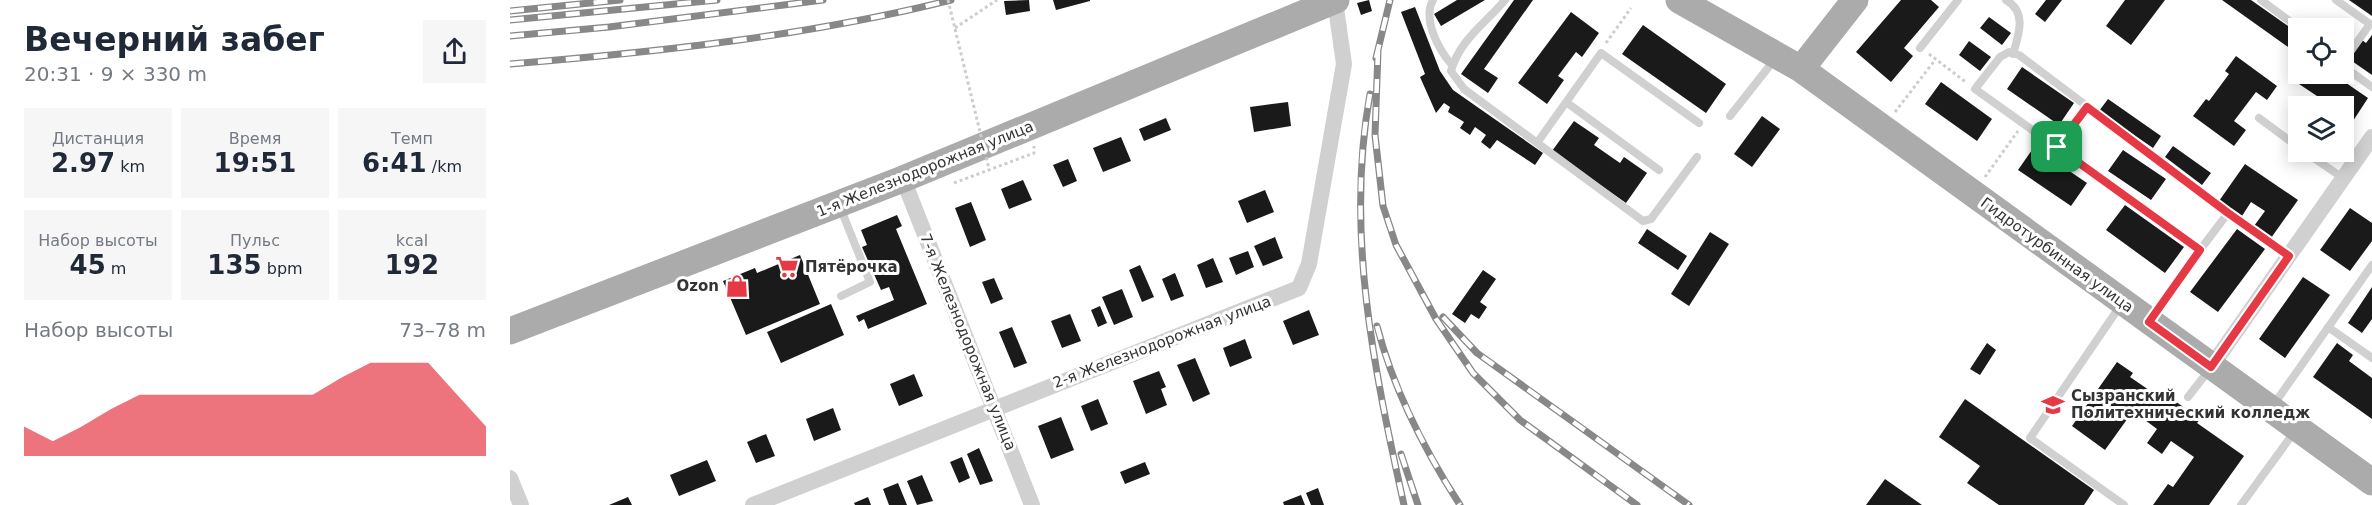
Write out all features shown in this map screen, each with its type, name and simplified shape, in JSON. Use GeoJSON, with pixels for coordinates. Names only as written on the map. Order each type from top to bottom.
{"type":"FeatureCollection","features":[{"type":"Feature","properties":{"kind":"main road","name":"1-я Железнодорожная улица"},"geometry":{"type":"LineString","coordinates":[[510,331],[903,179],[1336,0]]}},
{"type":"Feature","properties":{"kind":"main road","name":"Гидротурбинная улица"},"geometry":{"type":"LineString","coordinates":[[1679,0],[1801,69],[2372,482]]}},
{"type":"Feature","properties":{"kind":"main road"},"geometry":{"type":"LineString","coordinates":[[1801,69],[1855,0]]}},
{"type":"Feature","properties":{"kind":"street","name":"2-я Железнодорожная улица"},"geometry":{"type":"LineString","coordinates":[[753,505],[1299,288],[1309,264],[1344,64],[1336,0]]}},
{"type":"Feature","properties":{"kind":"street"},"geometry":{"type":"LineString","coordinates":[[2211,367],[2372,137]]}},
{"type":"Feature","properties":{"kind":"street","name":"7-я Железнодорожная улица"},"geometry":{"type":"LineString","coordinates":[[903,179],[1032,505]]}},
{"type":"Feature","properties":{"kind":"street"},"geometry":{"type":"LineString","coordinates":[[510,478],[521,505]]}},
{"type":"Feature","properties":{"kind":"lane"},"geometry":{"type":"LineString","coordinates":[[1433,0],[1430,18],[1438,46],[1452,65]]}},
{"type":"Feature","properties":{"kind":"lane"},"geometry":{"type":"LineString","coordinates":[[1505,0],[1466,39],[1455,54],[1451,71],[1455,80],[1464,89],[1643,221],[1651,219],[1696,157]]}},
{"type":"Feature","properties":{"kind":"lane"},"geometry":{"type":"LineString","coordinates":[[1920,48],[1958,0]]}},
{"type":"Feature","properties":{"kind":"lane"},"geometry":{"type":"LineString","coordinates":[[2006,0],[2013,4],[2021,19],[2013,54]]}},
{"type":"Feature","properties":{"kind":"lane"},"geometry":{"type":"LineString","coordinates":[[2261,0],[2288,20]]}},
{"type":"Feature","properties":{"kind":"lane"},"geometry":{"type":"LineString","coordinates":[[2336,0],[2370,24],[2354,47]]}},
{"type":"Feature","properties":{"kind":"lane"},"geometry":{"type":"LineString","coordinates":[[2200,250],[1975,89],[2000,57],[2009,52],[2013,54],[2289,256]]}},
{"type":"Feature","properties":{"kind":"lane"},"geometry":{"type":"LineString","coordinates":[[1537,143],[1601,53],[1699,123]]}},
{"type":"Feature","properties":{"kind":"lane"},"geometry":{"type":"LineString","coordinates":[[1730,116],[1777,56]]}},
{"type":"Feature","properties":{"kind":"lane"},"geometry":{"type":"LineString","coordinates":[[2354,74],[2372,87]]}},
{"type":"Feature","properties":{"kind":"lane"},"geometry":{"type":"LineString","coordinates":[[1566,102],[1659,170]]}},
{"type":"Feature","properties":{"kind":"lane"},"geometry":{"type":"LineString","coordinates":[[2057,147],[2087,107]]}},
{"type":"Feature","properties":{"kind":"lane"},"geometry":{"type":"LineString","coordinates":[[2259,118],[2288,140]]}},
{"type":"Feature","properties":{"kind":"lane"},"geometry":{"type":"LineString","coordinates":[[2320,162],[2343,178]]}},
{"type":"Feature","properties":{"kind":"lane"},"geometry":{"type":"LineString","coordinates":[[839,203],[870,282],[841,296]]}},
{"type":"Feature","properties":{"kind":"lane"},"geometry":{"type":"LineString","coordinates":[[2149,322],[2228,213]]}},
{"type":"Feature","properties":{"kind":"lane"},"geometry":{"type":"LineString","coordinates":[[2270,409],[2372,265]]}},
{"type":"Feature","properties":{"kind":"lane"},"geometry":{"type":"LineString","coordinates":[[2122,302],[2030,438],[2124,505]]}},
{"type":"Feature","properties":{"kind":"lane"},"geometry":{"type":"LineString","coordinates":[[2328,327],[2372,358]]}},
{"type":"Feature","properties":{"kind":"lane"},"geometry":{"type":"LineString","coordinates":[[2188,397],[2211,367]]}},
{"type":"Feature","properties":{"kind":"lane"},"geometry":{"type":"LineString","coordinates":[[2241,505],[2297,428]]}},
{"type":"Feature","properties":{"kind":"path"},"geometry":{"type":"LineString","coordinates":[[948,0],[989,169]]}},
{"type":"Feature","properties":{"kind":"path"},"geometry":{"type":"LineString","coordinates":[[955,28],[997,0]]}},
{"type":"Feature","properties":{"kind":"path"},"geometry":{"type":"LineString","coordinates":[[1601,53],[1611,34],[1631,8]]}},
{"type":"Feature","properties":{"kind":"path"},"geometry":{"type":"LineString","coordinates":[[1920,48],[1975,89]]}},
{"type":"Feature","properties":{"kind":"path"},"geometry":{"type":"LineString","coordinates":[[1892,116],[1935,60]]}},
{"type":"Feature","properties":{"kind":"path"},"geometry":{"type":"LineString","coordinates":[[1983,181],[2023,123]]}},
{"type":"Feature","properties":{"kind":"path"},"geometry":{"type":"LineString","coordinates":[[945,186],[1034,153]]}},
{"type":"Feature","properties":{"kind":"building"},"geometry":{"type":"Polygon","coordinates":[[[1029,0],[1030,11],[1006,15],[1004,1],[1029,0]]]}},
{"type":"Feature","properties":{"kind":"building"},"geometry":{"type":"Polygon","coordinates":[[[1053,0],[1090,0],[1090,1],[1056,10],[1053,0]]]}},
{"type":"Feature","properties":{"kind":"building"},"geometry":{"type":"Polygon","coordinates":[[[1369,0],[1372,11],[1361,15],[1357,3],[1369,0]]]}},
{"type":"Feature","properties":{"kind":"building"},"geometry":{"type":"Polygon","coordinates":[[[1457,0],[1485,0],[1441,26],[1434,14],[1457,0]]]}},
{"type":"Feature","properties":{"kind":"building"},"geometry":{"type":"Polygon","coordinates":[[[1514,0],[1533,0],[1484,69],[1498,78],[1488,93],[1461,74],[1514,0]]]}},
{"type":"Feature","properties":{"kind":"building"},"geometry":{"type":"Polygon","coordinates":[[[1901,0],[1931,0],[1939,7],[1904,48],[1913,56],[1891,82],[1856,52],[1901,0]]]}},
{"type":"Feature","properties":{"kind":"building"},"geometry":{"type":"Polygon","coordinates":[[[2046,0],[2062,0],[2045,22],[2035,14],[2046,0]]]}},
{"type":"Feature","properties":{"kind":"building"},"geometry":{"type":"Polygon","coordinates":[[[2125,0],[2165,0],[2131,45],[2106,26],[2125,0]]]}},
{"type":"Feature","properties":{"kind":"building"},"geometry":{"type":"Polygon","coordinates":[[[2222,0],[2251,0],[2288,26],[2288,47],[2222,0]]]}},
{"type":"Feature","properties":{"kind":"building"},"geometry":{"type":"Polygon","coordinates":[[[2349,0],[2372,0],[2372,16],[2349,0]]]}},
{"type":"Feature","properties":{"kind":"building"},"geometry":{"type":"Polygon","coordinates":[[[1415,7],[1440,71],[1453,90],[1543,153],[1535,165],[1497,140],[1490,149],[1481,142],[1486,135],[1475,127],[1470,135],[1460,128],[1464,122],[1448,112],[1450,107],[1444,103],[1436,113],[1420,77],[1425,74],[1401,12],[1415,7]]]}},
{"type":"Feature","properties":{"kind":"building"},"geometry":{"type":"Polygon","coordinates":[[[1571,12],[1599,33],[1582,57],[1576,52],[1558,76],[1564,80],[1547,104],[1518,83],[1571,12]]]}},
{"type":"Feature","properties":{"kind":"building"},"geometry":{"type":"Polygon","coordinates":[[[1989,17],[2011,33],[2002,45],[1980,28],[1989,17]]]}},
{"type":"Feature","properties":{"kind":"building"},"geometry":{"type":"Polygon","coordinates":[[[1643,25],[1726,84],[1706,113],[1622,54],[1643,25]]]}},
{"type":"Feature","properties":{"kind":"building"},"geometry":{"type":"Polygon","coordinates":[[[2372,35],[2372,75],[2354,62],[2354,52],[2362,40],[2366,43],[2372,35]]]}},
{"type":"Feature","properties":{"kind":"building"},"geometry":{"type":"Polygon","coordinates":[[[1969,41],[1991,57],[1980,71],[1959,55],[1969,41]]]}},
{"type":"Feature","properties":{"kind":"building"},"geometry":{"type":"Polygon","coordinates":[[[2236,56],[2277,86],[2267,100],[2256,92],[2234,121],[2246,130],[2234,146],[2193,116],[2206,99],[2209,101],[2229,74],[2225,71],[2236,56]]]}},
{"type":"Feature","properties":{"kind":"building"},"geometry":{"type":"Polygon","coordinates":[[[2022,67],[2074,103],[2059,125],[2007,89],[2022,67]]]}},
{"type":"Feature","properties":{"kind":"building"},"geometry":{"type":"Polygon","coordinates":[[[1941,82],[1992,119],[1977,141],[1925,104],[1941,82]]]}},
{"type":"Feature","properties":{"kind":"building"},"geometry":{"type":"Polygon","coordinates":[[[2299,84],[2348,84],[2368,98],[2354,119],[2354,96],[2317,96],[2299,84]]]}},
{"type":"Feature","properties":{"kind":"building"},"geometry":{"type":"Polygon","coordinates":[[[2108,99],[2161,136],[2153,148],[2099,111],[2108,99]]]}},
{"type":"Feature","properties":{"kind":"building"},"geometry":{"type":"Polygon","coordinates":[[[1288,102],[1291,126],[1254,132],[1250,107],[1288,102]]]}},
{"type":"Feature","properties":{"kind":"building"},"geometry":{"type":"Polygon","coordinates":[[[1762,116],[1780,129],[1752,167],[1734,154],[1762,116]]]}},
{"type":"Feature","properties":{"kind":"building"},"geometry":{"type":"Polygon","coordinates":[[[1166,118],[1171,130],[1144,141],[1139,129],[1166,118]]]}},
{"type":"Feature","properties":{"kind":"building"},"geometry":{"type":"Polygon","coordinates":[[[1574,121],[1599,138],[1594,145],[1620,163],[1624,157],[1647,173],[1626,203],[1552,151],[1574,121]]]}},
{"type":"Feature","properties":{"kind":"building"},"geometry":{"type":"Polygon","coordinates":[[[1121,137],[1131,161],[1103,172],[1093,148],[1121,137]]]}},
{"type":"Feature","properties":{"kind":"building"},"geometry":{"type":"Polygon","coordinates":[[[2173,146],[2211,173],[2202,185],[2165,157],[2173,146]]]}},
{"type":"Feature","properties":{"kind":"building"},"geometry":{"type":"Polygon","coordinates":[[[2034,147],[2087,183],[2071,206],[2018,170],[2034,147]]]}},
{"type":"Feature","properties":{"kind":"building"},"geometry":{"type":"Polygon","coordinates":[[[2123,150],[2166,179],[2151,200],[2108,171],[2123,150]]]}},
{"type":"Feature","properties":{"kind":"building"},"geometry":{"type":"Polygon","coordinates":[[[1068,159],[1077,181],[1063,187],[1053,165],[1068,159]]]}},
{"type":"Feature","properties":{"kind":"building"},"geometry":{"type":"Polygon","coordinates":[[[2245,164],[2298,200],[2271,238],[2254,226],[2265,211],[2251,202],[2242,216],[2219,201],[2245,164]]]}},
{"type":"Feature","properties":{"kind":"building"},"geometry":{"type":"Polygon","coordinates":[[[1023,180],[1032,200],[1009,209],[1001,189],[1023,180]]]}},
{"type":"Feature","properties":{"kind":"building"},"geometry":{"type":"Polygon","coordinates":[[[1265,190],[1274,212],[1247,223],[1238,201],[1265,190]]]}},
{"type":"Feature","properties":{"kind":"building"},"geometry":{"type":"Polygon","coordinates":[[[971,202],[986,240],[970,247],[955,208],[971,202]]]}},
{"type":"Feature","properties":{"kind":"building"},"geometry":{"type":"Polygon","coordinates":[[[2125,205],[2184,247],[2165,273],[2106,230],[2125,205]]]}},
{"type":"Feature","properties":{"kind":"building"},"geometry":{"type":"Polygon","coordinates":[[[2350,208],[2372,223],[2372,241],[2350,271],[2320,250],[2350,208]]]}},
{"type":"Feature","properties":{"kind":"building"},"geometry":{"type":"Polygon","coordinates":[[[897,215],[902,226],[896,229],[927,304],[868,329],[864,319],[859,322],[856,316],[894,300],[889,287],[881,290],[862,247],[867,245],[861,230],[897,215]]]}},
{"type":"Feature","properties":{"kind":"building"},"geometry":{"type":"Polygon","coordinates":[[[1647,229],[1687,256],[1678,270],[1638,243],[1647,229]]]}},
{"type":"Feature","properties":{"kind":"building"},"geometry":{"type":"Polygon","coordinates":[[[2237,229],[2265,249],[2218,312],[2190,292],[2237,229]]]}},
{"type":"Feature","properties":{"kind":"building"},"geometry":{"type":"Polygon","coordinates":[[[1710,232],[1729,244],[1689,306],[1671,294],[1710,232]]]}},
{"type":"Feature","properties":{"kind":"building"},"geometry":{"type":"Polygon","coordinates":[[[1275,237],[1283,258],[1263,266],[1254,246],[1275,237]]]}},
{"type":"Feature","properties":{"kind":"building"},"geometry":{"type":"Polygon","coordinates":[[[1248,251],[1254,267],[1236,275],[1229,258],[1248,251]]]}},
{"type":"Feature","properties":{"kind":"building"},"geometry":{"type":"Polygon","coordinates":[[[800,255],[820,304],[746,335],[723,281],[755,268],[757,273],[800,255]]]}},
{"type":"Feature","properties":{"kind":"building"},"geometry":{"type":"Polygon","coordinates":[[[1213,258],[1223,282],[1206,288],[1197,265],[1213,258]]]}},
{"type":"Feature","properties":{"kind":"building"},"geometry":{"type":"Polygon","coordinates":[[[1140,265],[1154,297],[1142,302],[1129,270],[1140,265]]]}},
{"type":"Feature","properties":{"kind":"building"},"geometry":{"type":"Polygon","coordinates":[[[1483,270],[1496,279],[1480,302],[1487,307],[1479,319],[1471,314],[1465,323],[1452,314],[1483,270]]]}},
{"type":"Feature","properties":{"kind":"building"},"geometry":{"type":"Polygon","coordinates":[[[1175,273],[1184,296],[1171,301],[1162,279],[1175,273]]]}},
{"type":"Feature","properties":{"kind":"building"},"geometry":{"type":"Polygon","coordinates":[[[2303,277],[2330,295],[2285,358],[2259,339],[2303,277]]]}},
{"type":"Feature","properties":{"kind":"building"},"geometry":{"type":"Polygon","coordinates":[[[994,278],[1003,299],[991,304],[982,282],[994,278]]]}},
{"type":"Feature","properties":{"kind":"building"},"geometry":{"type":"Polygon","coordinates":[[[2372,287],[2372,319],[2362,333],[2348,323],[2372,287]]]}},
{"type":"Feature","properties":{"kind":"building"},"geometry":{"type":"Polygon","coordinates":[[[1122,289],[1133,317],[1114,325],[1102,297],[1122,289]]]}},
{"type":"Feature","properties":{"kind":"building"},"geometry":{"type":"Polygon","coordinates":[[[831,304],[844,335],[781,363],[767,332],[831,304]]]}},
{"type":"Feature","properties":{"kind":"building"},"geometry":{"type":"Polygon","coordinates":[[[1100,306],[1107,323],[1098,327],[1091,310],[1100,306]]]}},
{"type":"Feature","properties":{"kind":"building"},"geometry":{"type":"Polygon","coordinates":[[[1309,310],[1319,335],[1293,345],[1283,321],[1309,310]]]}},
{"type":"Feature","properties":{"kind":"building"},"geometry":{"type":"Polygon","coordinates":[[[1070,314],[1081,341],[1062,348],[1051,321],[1070,314]]]}},
{"type":"Feature","properties":{"kind":"building"},"geometry":{"type":"Polygon","coordinates":[[[1012,327],[1027,363],[1014,368],[999,332],[1012,327]]]}},
{"type":"Feature","properties":{"kind":"building"},"geometry":{"type":"Polygon","coordinates":[[[1245,339],[1252,358],[1230,367],[1223,348],[1245,339]]]}},
{"type":"Feature","properties":{"kind":"building"},"geometry":{"type":"Polygon","coordinates":[[[1987,343],[1996,350],[1980,375],[1970,369],[1987,343]]]}},
{"type":"Feature","properties":{"kind":"building"},"geometry":{"type":"Polygon","coordinates":[[[2337,343],[2353,355],[2349,361],[2372,378],[2372,419],[2313,377],[2337,343]]]}},
{"type":"Feature","properties":{"kind":"building"},"geometry":{"type":"Polygon","coordinates":[[[1195,358],[1210,394],[1193,402],[1177,365],[1195,358]]]}},
{"type":"Feature","properties":{"kind":"building"},"geometry":{"type":"Polygon","coordinates":[[[2117,362],[2133,373],[2130,377],[2165,401],[2168,396],[2200,419],[2197,423],[2244,456],[2209,505],[2153,505],[2168,484],[2173,487],[2194,457],[2171,441],[2162,454],[2147,443],[2157,429],[2133,411],[2105,450],[2072,426],[2117,362]]]}},
{"type":"Feature","properties":{"kind":"building"},"geometry":{"type":"Polygon","coordinates":[[[1159,371],[1166,387],[1161,389],[1167,405],[1146,414],[1133,381],[1159,371]]]}},
{"type":"Feature","properties":{"kind":"building"},"geometry":{"type":"Polygon","coordinates":[[[914,374],[923,396],[899,406],[890,384],[914,374]]]}},
{"type":"Feature","properties":{"kind":"building"},"geometry":{"type":"Polygon","coordinates":[[[1098,399],[1108,424],[1091,431],[1081,406],[1098,399]]]}},
{"type":"Feature","properties":{"kind":"building"},"geometry":{"type":"Polygon","coordinates":[[[1965,399],[2094,490],[2084,505],[1999,505],[1967,483],[1980,466],[1939,437],[1965,399]]]}},
{"type":"Feature","properties":{"kind":"building"},"geometry":{"type":"Polygon","coordinates":[[[833,408],[841,430],[814,441],[806,419],[833,408]]]}},
{"type":"Feature","properties":{"kind":"building"},"geometry":{"type":"Polygon","coordinates":[[[1061,417],[1074,450],[1051,459],[1038,426],[1061,417]]]}},
{"type":"Feature","properties":{"kind":"building"},"geometry":{"type":"Polygon","coordinates":[[[766,434],[775,456],[756,463],[747,442],[766,434]]]}},
{"type":"Feature","properties":{"kind":"building"},"geometry":{"type":"Polygon","coordinates":[[[979,448],[993,481],[980,485],[967,454],[979,448]]]}},
{"type":"Feature","properties":{"kind":"building"},"geometry":{"type":"Polygon","coordinates":[[[962,457],[970,478],[959,483],[950,462],[962,457]]]}},
{"type":"Feature","properties":{"kind":"building"},"geometry":{"type":"Polygon","coordinates":[[[707,460],[716,481],[679,496],[670,475],[707,460]]]}},
{"type":"Feature","properties":{"kind":"building"},"geometry":{"type":"Polygon","coordinates":[[[1145,462],[1150,474],[1125,484],[1120,472],[1145,462]]]}},
{"type":"Feature","properties":{"kind":"building"},"geometry":{"type":"Polygon","coordinates":[[[922,475],[933,501],[917,505],[907,481],[922,475]]]}},
{"type":"Feature","properties":{"kind":"building"},"geometry":{"type":"Polygon","coordinates":[[[1885,479],[1922,505],[1866,505],[1885,479]]]}},
{"type":"Feature","properties":{"kind":"building"},"geometry":{"type":"Polygon","coordinates":[[[898,483],[907,505],[889,505],[883,489],[898,483]]]}},
{"type":"Feature","properties":{"kind":"building"},"geometry":{"type":"Polygon","coordinates":[[[1318,488],[1324,505],[1311,505],[1306,493],[1318,488]]]}},
{"type":"Feature","properties":{"kind":"building"},"geometry":{"type":"Polygon","coordinates":[[[1301,495],[1305,505],[1284,505],[1283,502],[1301,495]]]}},
{"type":"Feature","properties":{"kind":"building"},"geometry":{"type":"Polygon","coordinates":[[[628,497],[632,505],[609,505],[628,497]]]}},
{"type":"Feature","properties":{"kind":"building"},"geometry":{"type":"Polygon","coordinates":[[[868,497],[871,505],[855,505],[854,503],[868,497]]]}},
{"type":"Feature","properties":{"kind":"railway"},"geometry":{"type":"LineString","coordinates":[[510,11],[620,0]]}},
{"type":"Feature","properties":{"kind":"railway"},"geometry":{"type":"LineString","coordinates":[[510,20],[717,0]]}},
{"type":"Feature","properties":{"kind":"railway"},"geometry":{"type":"LineString","coordinates":[[510,36],[609,27],[823,0]]}},
{"type":"Feature","properties":{"kind":"railway"},"geometry":{"type":"LineString","coordinates":[[510,64],[732,41],[842,24],[951,0]]}},
{"type":"Feature","properties":{"kind":"railway"},"geometry":{"type":"LineString","coordinates":[[1376,58],[1390,0]]}},
{"type":"Feature","properties":{"kind":"railway"},"geometry":{"type":"LineString","coordinates":[[1378,51],[1375,135],[1383,206],[1396,245],[1436,319],[1473,373],[1520,420],[1637,505]]}},
{"type":"Feature","properties":{"kind":"railway"},"geometry":{"type":"LineString","coordinates":[[1370,94],[1363,146],[1361,197],[1366,300],[1373,352],[1404,505]]}},
{"type":"Feature","properties":{"kind":"railway"},"geometry":{"type":"LineString","coordinates":[[1443,317],[1477,353],[1689,505]]}},
{"type":"Feature","properties":{"kind":"railway"},"geometry":{"type":"LineString","coordinates":[[1377,326],[1392,373],[1411,418],[1460,505]]}},
{"type":"Feature","properties":{"kind":"railway"},"geometry":{"type":"LineString","coordinates":[[1401,454],[1418,505]]}},
{"type":"Feature","properties":{"kind":"place","name":"Пятёрочка"},"geometry":{"type":"Point","coordinates":[787,267]}},
{"type":"Feature","properties":{"kind":"place","name":"Ozon"},"geometry":{"type":"Point","coordinates":[737,286]}},
{"type":"Feature","properties":{"kind":"place","name":"Сызранский Политехнический колледж"},"geometry":{"type":"Point","coordinates":[2053,405]}},
{"type":"Feature","properties":{"kind":"route"},"geometry":{"type":"LineString","coordinates":[[2087,107],[2289,256],[2211,367],[2149,322],[2200,250],[2057,147],[2087,107]]}}]}
